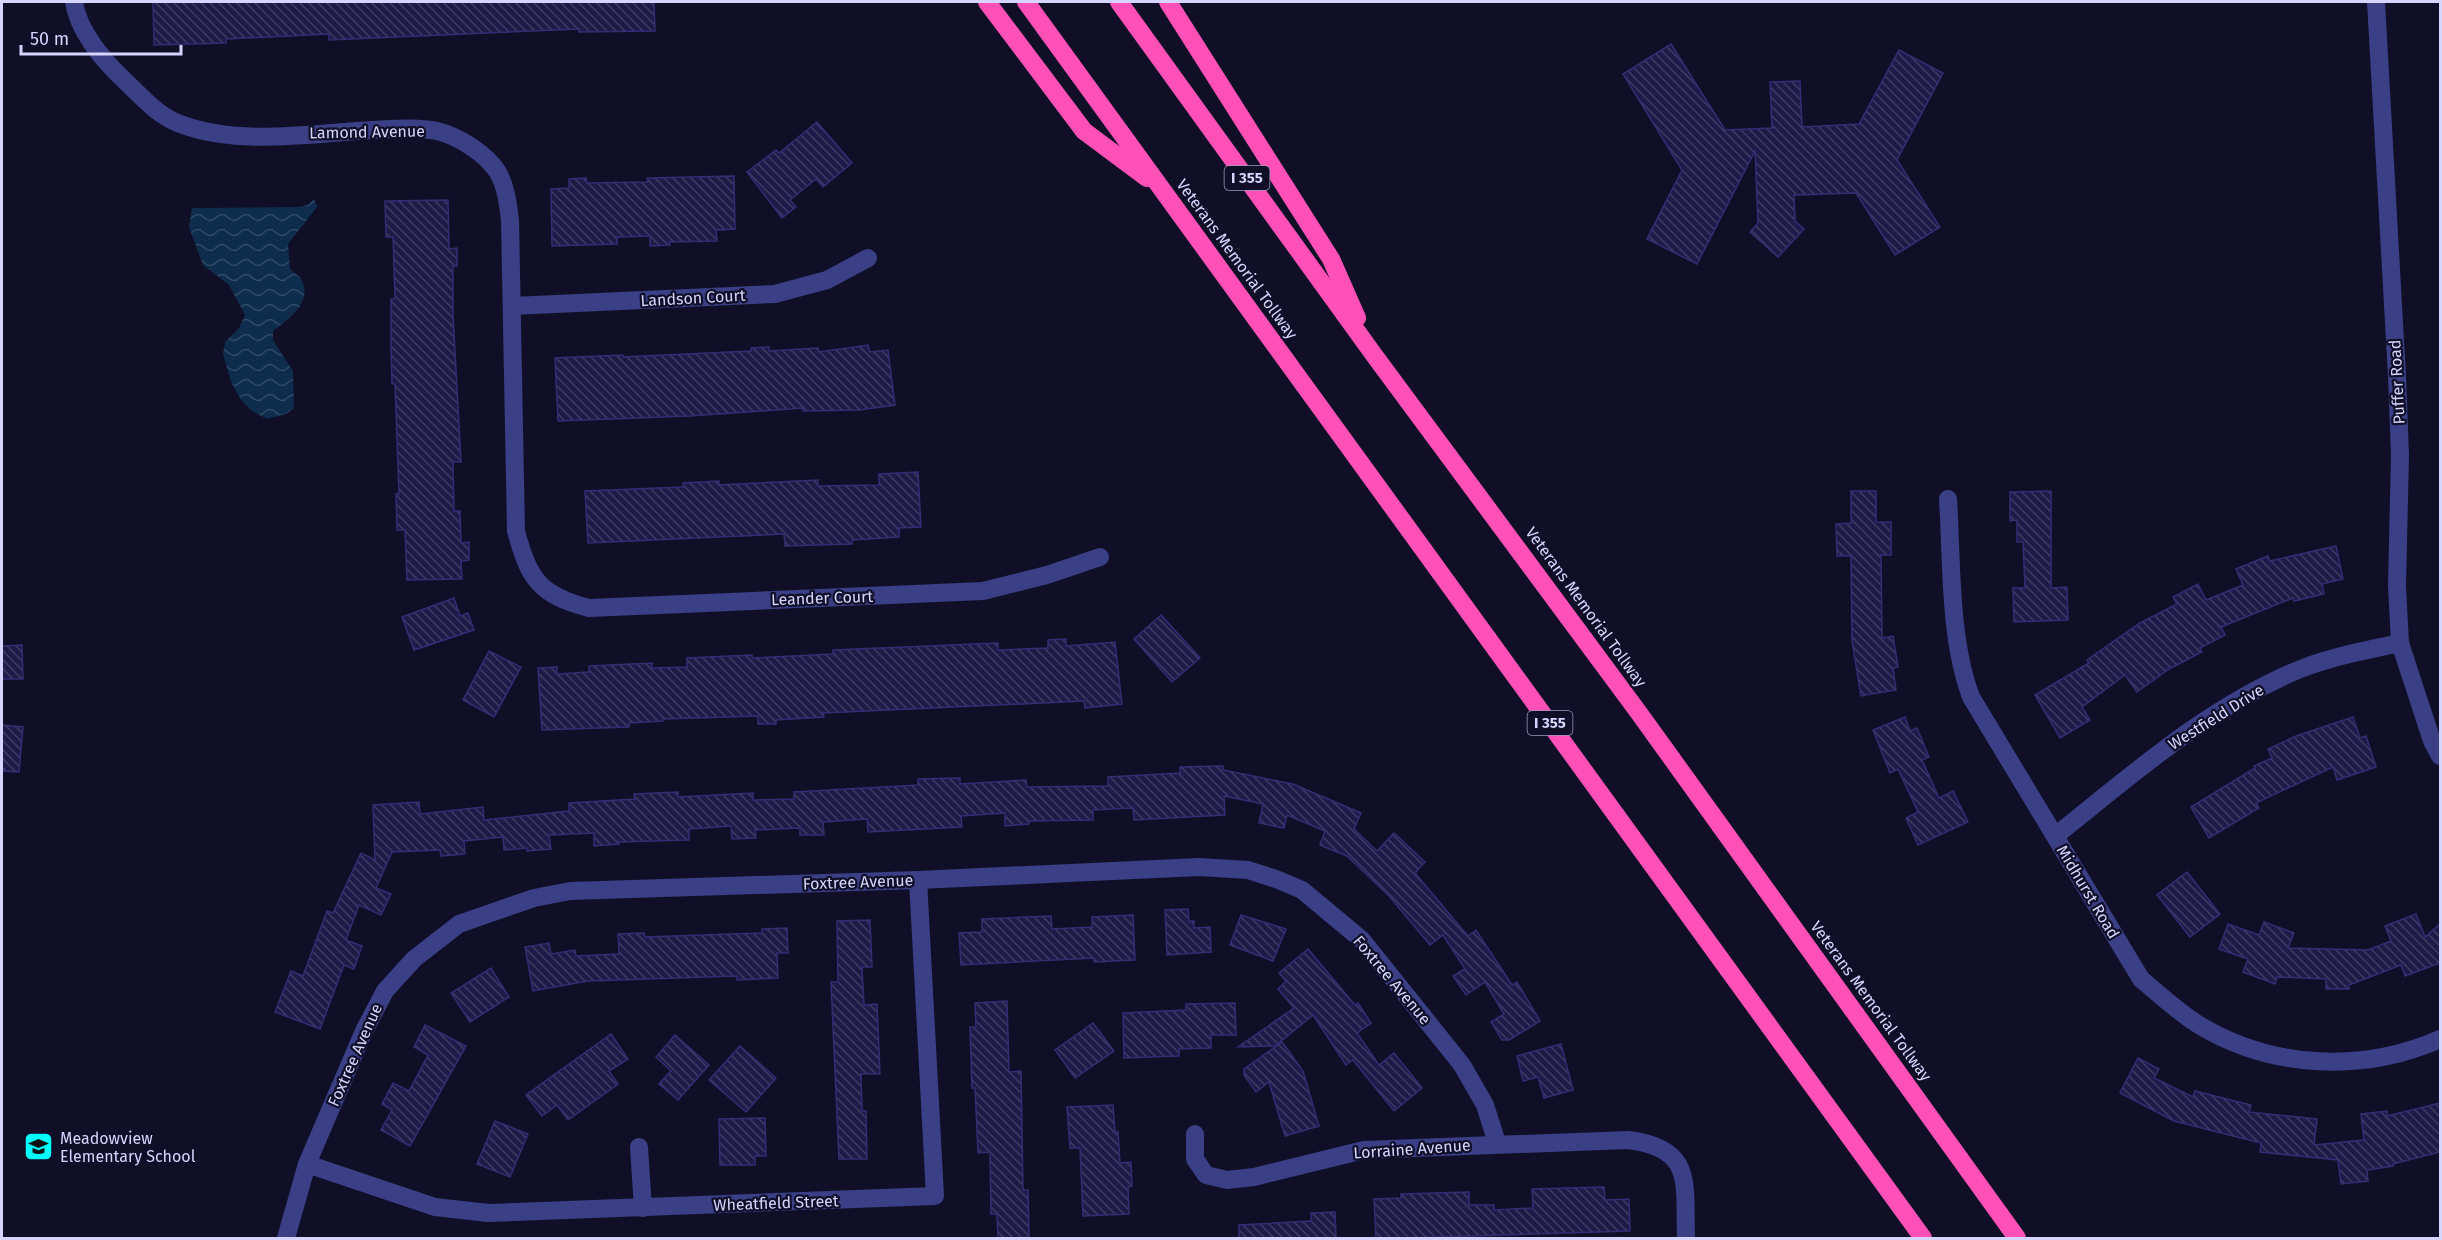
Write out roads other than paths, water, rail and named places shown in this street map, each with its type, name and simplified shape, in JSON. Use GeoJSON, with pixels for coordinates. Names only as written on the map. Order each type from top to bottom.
{"type":"FeatureCollection","features":[{"type":"Feature","properties":{"kind":"highway"},"geometry":{"type":"LineString","coordinates":[[987,2],[1084,131],[1160,188]]}},
{"type":"Feature","properties":{"kind":"highway","name":"Veterans Memorial Tollway"},"geometry":{"type":"LineString","coordinates":[[1026,2],[1923,1239]]}},
{"type":"Feature","properties":{"kind":"highway","name":"Veterans Memorial Tollway"},"geometry":{"type":"LineString","coordinates":[[1119,2],[1374,355],[1639,713],[2017,1239]]}},
{"type":"Feature","properties":{"kind":"highway"},"geometry":{"type":"LineString","coordinates":[[1168,2],[1331,259],[1374,355]]}},
{"type":"Feature","properties":{"kind":"street","name":"Lamond Avenue"},"geometry":{"type":"LineString","coordinates":[[74,2],[86,32],[106,63],[151,106],[181,125],[218,134],[261,136],[409,128],[437,131],[458,139],[497,171],[506,193],[510,219],[516,531],[531,573],[543,589]]}},
{"type":"Feature","properties":{"kind":"street","name":"Puffer Road"},"geometry":{"type":"LineString","coordinates":[[2376,2],[2400,455],[2397,586],[2400,643],[2432,741],[2440,756]]}},
{"type":"Feature","properties":{"kind":"street","name":"Landson Court"},"geometry":{"type":"LineString","coordinates":[[512,306],[775,294],[826,280],[868,258]]}},
{"type":"Feature","properties":{"kind":"street","name":"Midhurst Road"},"geometry":{"type":"LineString","coordinates":[[1948,499],[1957,646],[1964,679],[1971,697],[2141,979],[2200,1025],[2244,1046],[2281,1057],[2311,1061],[2358,1061],[2384,1058],[2440,1039]]}},
{"type":"Feature","properties":{"kind":"street","name":"Leander Court"},"geometry":{"type":"LineString","coordinates":[[543,589],[565,602],[589,608],[983,591],[1047,575],[1100,556]]}},
{"type":"Feature","properties":{"kind":"street","name":"Westfield Drive"},"geometry":{"type":"LineString","coordinates":[[2055,836],[2177,740],[2241,699],[2304,668],[2400,643]]}},
{"type":"Feature","properties":{"kind":"street","name":"Foxtree Avenue"},"geometry":{"type":"LineString","coordinates":[[286,1239],[307,1164],[364,1031],[385,991],[414,959],[459,924],[534,898],[570,891],[918,880],[1221,867],[1267,876],[1302,890],[1362,940],[1462,1065],[1485,1105],[1497,1143]]}},
{"type":"Feature","properties":{"kind":"street","name":"Wheatfield Street"},"geometry":{"type":"LineString","coordinates":[[307,1164],[435,1207],[511,1214],[935,1196],[918,880]]}},
{"type":"Feature","properties":{"kind":"street","name":"Lorraine Avenue"},"geometry":{"type":"LineString","coordinates":[[1195,1134],[1195,1159],[1206,1175],[1227,1180],[1254,1178],[1364,1150],[1497,1143],[1628,1140],[1647,1142],[1665,1149],[1679,1165],[1683,1178],[1686,1239]]}},
{"type":"Feature","properties":{"kind":"street"},"geometry":{"type":"LineString","coordinates":[[639,1147],[643,1208]]}},
{"type":"Feature","properties":{"kind":"water"},"geometry":{"type":"Polygon","coordinates":[[[314,199],[317,207],[288,244],[290,269],[301,279],[304,287],[302,303],[292,316],[273,331],[273,340],[293,371],[294,408],[286,414],[267,419],[252,411],[241,400],[231,382],[223,354],[225,342],[239,328],[245,315],[229,285],[203,265],[189,227],[192,208],[297,207],[308,205],[314,199]]]}},
{"type":"Feature","properties":{"kind":"place","name":"Meadowview Elementary School"},"geometry":{"type":"Point","coordinates":[39,1147]}}]}
